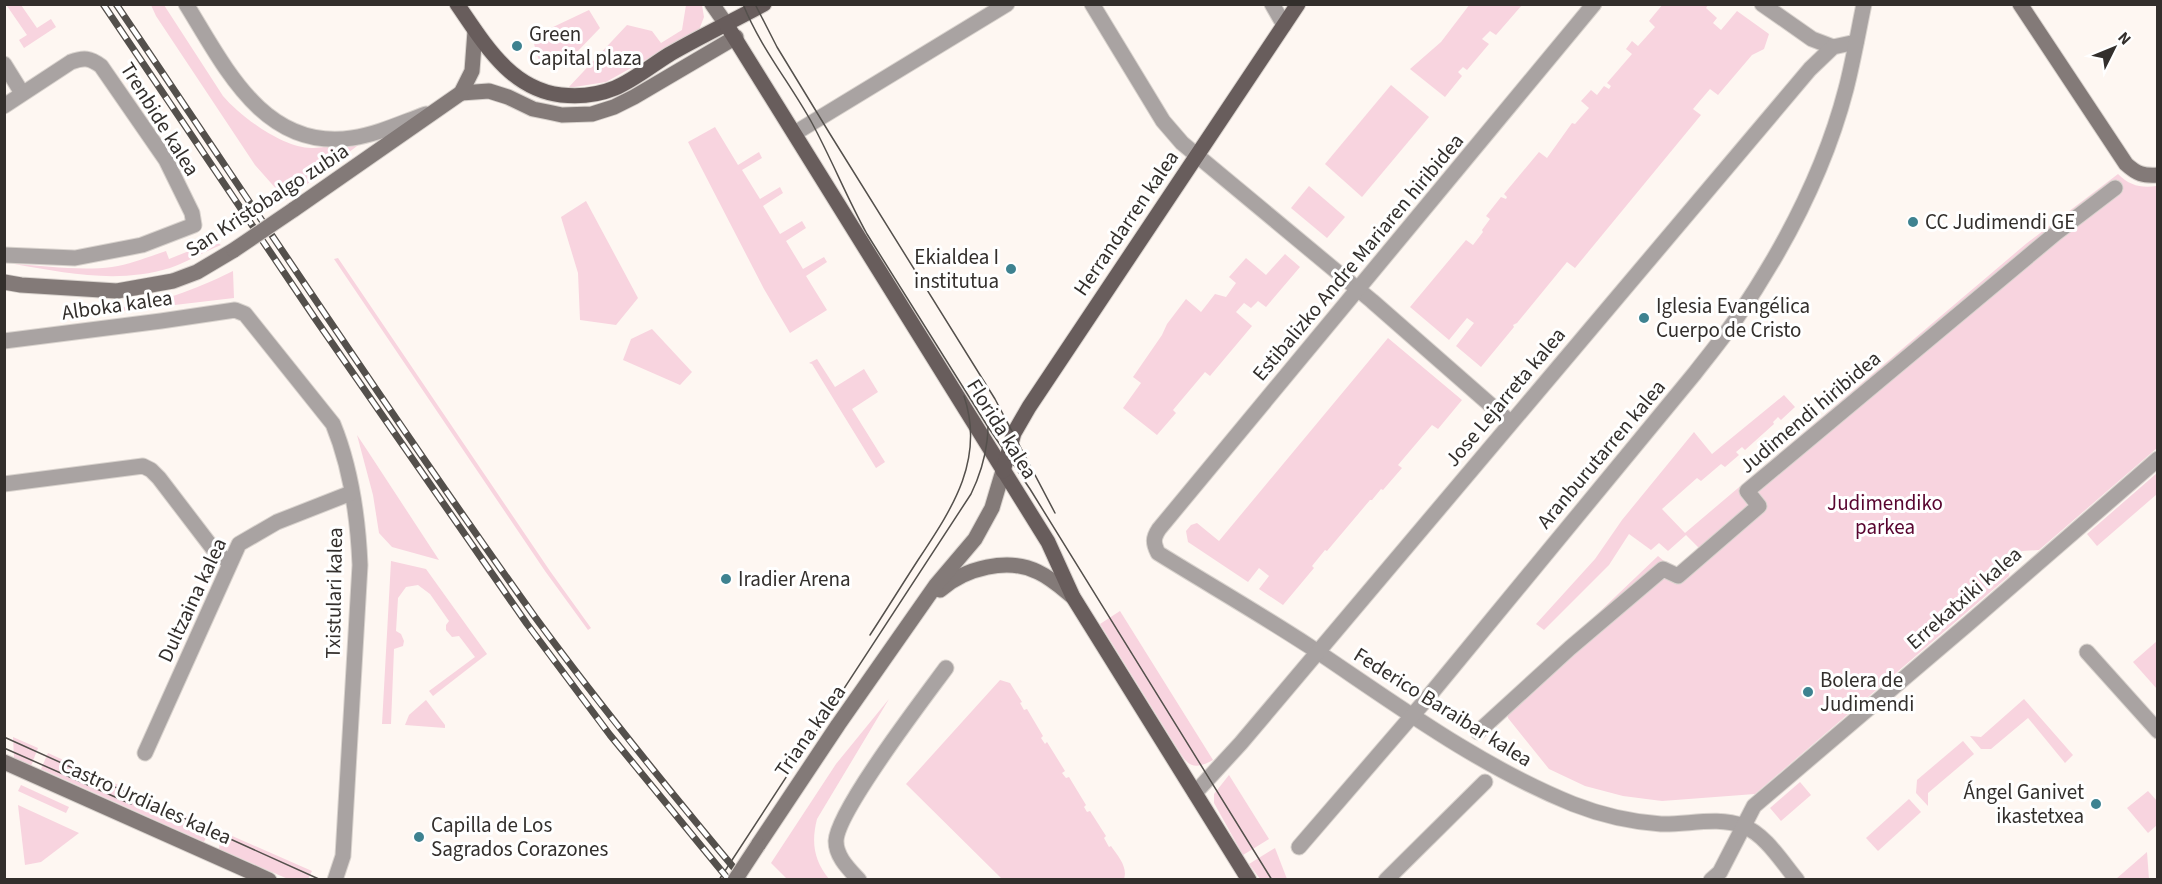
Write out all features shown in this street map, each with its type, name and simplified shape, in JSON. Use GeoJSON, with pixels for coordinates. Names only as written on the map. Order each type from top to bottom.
{"type":"FeatureCollection","features":[{"type":"Feature","properties":{"kind":"main road"},"geometry":{"type":"LineString","coordinates":[[457,4],[490,52],[516,77],[537,90],[574,96],[604,92],[618,87],[672,53],[764,4]]}},
{"type":"Feature","properties":{"kind":"main road","name":"Florida kalea"},"geometry":{"type":"LineString","coordinates":[[712,4],[736,37],[1048,542],[1073,597],[1249,879]]}},
{"type":"Feature","properties":{"kind":"main road","name":"Herrandarren kalea"},"geometry":{"type":"LineString","coordinates":[[1003,471],[1009,444],[1022,418],[1298,4]]}},
{"type":"Feature","properties":{"kind":"main road"},"geometry":{"type":"LineString","coordinates":[[2020,4],[2126,164],[2138,174],[2157,175]]}},
{"type":"Feature","properties":{"kind":"main road"},"geometry":{"type":"LineString","coordinates":[[461,93],[472,71],[475,31]]}},
{"type":"Feature","properties":{"kind":"main road"},"geometry":{"type":"LineString","coordinates":[[461,93],[489,91],[548,112],[562,115],[592,114],[634,97],[736,37]]}},
{"type":"Feature","properties":{"kind":"main road","name":"San Kristobalgo zubia"},"geometry":{"type":"LineString","coordinates":[[4,282],[117,291],[173,281],[197,272],[294,210],[461,93]]}},
{"type":"Feature","properties":{"kind":"main road","name":"Triana kalea"},"geometry":{"type":"LineString","coordinates":[[735,879],[920,608],[978,533],[992,508],[1003,471]]}},
{"type":"Feature","properties":{"kind":"main road","name":"Triana kalea"},"geometry":{"type":"LineString","coordinates":[[920,608],[955,579],[977,570],[999,566],[1014,566],[1037,571],[1073,597]]}},
{"type":"Feature","properties":{"kind":"main road","name":"Castro Urdiales kalea"},"geometry":{"type":"LineString","coordinates":[[4,762],[270,879]]}},
{"type":"Feature","properties":{"kind":"street"},"geometry":{"type":"LineString","coordinates":[[186,4],[236,83],[253,104],[272,119],[294,131],[315,138],[352,138],[387,129],[440,109]]}},
{"type":"Feature","properties":{"kind":"street"},"geometry":{"type":"LineString","coordinates":[[795,133],[1006,4]]}},
{"type":"Feature","properties":{"kind":"street"},"geometry":{"type":"LineString","coordinates":[[1092,4],[1163,121],[1182,143],[1359,290],[1510,423]]}},
{"type":"Feature","properties":{"kind":"street"},"geometry":{"type":"LineString","coordinates":[[1272,4],[1284,25]]}},
{"type":"Feature","properties":{"kind":"street","name":"Estibalizko Andre Mariaren hiribidea"},"geometry":{"type":"LineString","coordinates":[[1154,537],[1594,4]]}},
{"type":"Feature","properties":{"kind":"street"},"geometry":{"type":"LineString","coordinates":[[1762,4],[1812,39],[1833,47],[1856,42]]}},
{"type":"Feature","properties":{"kind":"street","name":"Aranburutarren kalea"},"geometry":{"type":"LineString","coordinates":[[1299,847],[1412,716],[1695,374],[1736,319],[1790,227],[1815,175],[1834,128],[1846,89],[1864,4]]}},
{"type":"Feature","properties":{"kind":"street","name":"Jose Lejarreta kalea"},"geometry":{"type":"LineString","coordinates":[[1195,793],[1318,653],[1810,69],[1833,47]]}},
{"type":"Feature","properties":{"kind":"street","name":"Trenbide kalea"},"geometry":{"type":"LineString","coordinates":[[4,255],[75,258],[142,245],[194,225],[192,213],[166,160],[101,66],[93,60],[81,58],[22,93]]}},
{"type":"Feature","properties":{"kind":"street"},"geometry":{"type":"LineString","coordinates":[[4,64],[22,93],[4,106]]}},
{"type":"Feature","properties":{"kind":"street","name":"Judimendi hiribidea"},"geometry":{"type":"LineString","coordinates":[[1478,732],[1570,648],[1663,568],[1678,576],[1759,506],[1747,491],[2056,233],[2115,188]]}},
{"type":"Feature","properties":{"kind":"street","name":"Alboka kalea"},"geometry":{"type":"LineString","coordinates":[[4,341],[235,310]]}},
{"type":"Feature","properties":{"kind":"street","name":"Txistulari kalea"},"geometry":{"type":"LineString","coordinates":[[235,310],[245,314],[333,424],[341,444],[358,528],[360,565],[343,855],[335,879]]}},
{"type":"Feature","properties":{"kind":"street","name":"Errekatxiki kalea"},"geometry":{"type":"LineString","coordinates":[[1711,879],[1720,872],[1754,806],[2157,459]]}},
{"type":"Feature","properties":{"kind":"street"},"geometry":{"type":"LineString","coordinates":[[4,484],[143,466],[159,478],[214,550],[229,562]]}},
{"type":"Feature","properties":{"kind":"street","name":"Dultzaina kalea"},"geometry":{"type":"LineString","coordinates":[[145,753],[236,547],[243,540],[277,522],[351,493]]}},
{"type":"Feature","properties":{"kind":"street","name":"Federico Baraibar kalea"},"geometry":{"type":"LineString","coordinates":[[1154,537],[1154,546],[1158,553],[1318,653],[1412,716],[1526,784],[1575,805],[1622,818],[1662,824],[1725,822],[1743,826]]}},
{"type":"Feature","properties":{"kind":"street"},"geometry":{"type":"LineString","coordinates":[[2087,652],[2157,731]]}},
{"type":"Feature","properties":{"kind":"street"},"geometry":{"type":"LineString","coordinates":[[859,879],[846,866],[840,855],[836,843],[838,830],[878,765],[946,668]]}},
{"type":"Feature","properties":{"kind":"street"},"geometry":{"type":"LineString","coordinates":[[1386,879],[1485,782]]}},
{"type":"Feature","properties":{"kind":"street"},"geometry":{"type":"LineString","coordinates":[[1743,826],[1759,837],[1797,879]]}},
{"type":"Feature","properties":{"kind":"green space"},"geometry":{"type":"Polygon","coordinates":[[[1470,4],[1522,5],[1496,35],[1490,31],[1482,39],[1489,44],[1467,70],[1463,67],[1458,72],[1462,76],[1445,97],[1410,69],[1441,42],[1470,4]]]}},
{"type":"Feature","properties":{"kind":"green space"},"geometry":{"type":"Polygon","coordinates":[[[1663,4],[1708,5],[1706,8],[1717,18],[1713,23],[1721,30],[1737,11],[1769,34],[1764,49],[1752,55],[1718,95],[1710,89],[1693,109],[1701,115],[1575,268],[1567,262],[1513,325],[1514,327],[1481,367],[1456,346],[1474,323],[1467,318],[1449,340],[1410,307],[1466,240],[1473,245],[1490,219],[1486,216],[1501,197],[1506,199],[1504,194],[1539,152],[1547,158],[1572,123],[1575,124],[1589,108],[1581,101],[1591,90],[1597,95],[1604,86],[1609,89],[1611,86],[1607,83],[1632,54],[1626,49],[1632,41],[1638,46],[1655,27],[1649,21],[1663,4]]]}},
{"type":"Feature","properties":{"kind":"green space"},"geometry":{"type":"Polygon","coordinates":[[[21,5],[37,28],[51,19],[56,27],[24,48],[19,40],[27,35],[7,6],[21,5]]]}},
{"type":"Feature","properties":{"kind":"green space"},"geometry":{"type":"Polygon","coordinates":[[[151,5],[164,5],[223,96],[264,131],[290,144],[314,148],[365,140],[286,200],[255,165],[156,16],[151,5]]]}},
{"type":"Feature","properties":{"kind":"green space"},"geometry":{"type":"Polygon","coordinates":[[[686,5],[702,5],[704,17],[699,30],[606,82],[568,88],[627,25],[652,31],[661,43],[682,30],[686,5]]]}},
{"type":"Feature","properties":{"kind":"green space"},"geometry":{"type":"Polygon","coordinates":[[[589,10],[600,28],[575,54],[539,61],[532,37],[589,10]]]}},
{"type":"Feature","properties":{"kind":"green space"},"geometry":{"type":"Polygon","coordinates":[[[1391,85],[1429,117],[1362,197],[1325,164],[1391,85]]]}},
{"type":"Feature","properties":{"kind":"green space"},"geometry":{"type":"Polygon","coordinates":[[[715,127],[738,165],[759,152],[762,158],[742,170],[760,199],[780,187],[783,193],[763,206],[780,234],[802,221],[806,228],[786,241],[803,269],[824,257],[827,262],[806,276],[827,310],[790,333],[764,289],[688,142],[715,127]]]}},
{"type":"Feature","properties":{"kind":"green space","name":"Judimendiko parkea"},"geometry":{"type":"Polygon","coordinates":[[[2118,174],[2136,185],[2157,186],[2157,448],[2039,550],[2022,551],[2011,560],[2009,576],[1755,794],[1662,801],[1623,796],[1585,786],[1549,769],[1508,718],[1505,702],[1658,556],[1677,572],[1700,549],[1686,535],[1668,551],[1659,543],[1651,550],[1629,534],[1609,565],[1544,630],[1536,624],[1595,559],[1622,520],[1694,432],[1712,454],[1784,395],[1795,407],[1781,420],[1778,417],[1773,422],[1774,424],[1745,450],[1742,447],[1736,452],[1739,455],[1725,467],[1721,464],[1701,481],[1697,478],[1662,509],[1685,533],[2027,243],[2118,174]]]}},
{"type":"Feature","properties":{"kind":"green space"},"geometry":{"type":"Polygon","coordinates":[[[1309,186],[1345,217],[1327,238],[1291,208],[1309,186]]]}},
{"type":"Feature","properties":{"kind":"green space"},"geometry":{"type":"Polygon","coordinates":[[[586,201],[638,298],[616,325],[580,320],[578,273],[561,217],[586,201]]]}},
{"type":"Feature","properties":{"kind":"green space"},"geometry":{"type":"Polygon","coordinates":[[[214,241],[221,245],[176,266],[150,273],[92,275],[14,264],[76,268],[112,267],[166,251],[169,259],[214,241]]]}},
{"type":"Feature","properties":{"kind":"green space"},"geometry":{"type":"Polygon","coordinates":[[[1285,254],[1300,267],[1266,307],[1258,301],[1251,308],[1244,303],[1236,312],[1252,326],[1210,376],[1205,372],[1173,410],[1176,413],[1157,435],[1123,408],[1141,383],[1133,377],[1186,299],[1201,312],[1215,294],[1226,297],[1236,283],[1229,277],[1246,258],[1266,275],[1285,254]]]}},
{"type":"Feature","properties":{"kind":"green space"},"geometry":{"type":"Polygon","coordinates":[[[338,258],[591,628],[588,630],[545,571],[334,259],[338,258]]]}},
{"type":"Feature","properties":{"kind":"green space"},"geometry":{"type":"Polygon","coordinates":[[[233,271],[234,298],[115,312],[114,308],[175,295],[233,271]]]}},
{"type":"Feature","properties":{"kind":"green space"},"geometry":{"type":"Polygon","coordinates":[[[652,329],[692,372],[680,385],[623,360],[631,339],[652,329]]]}},
{"type":"Feature","properties":{"kind":"green space"},"geometry":{"type":"Polygon","coordinates":[[[1388,338],[1462,400],[1438,429],[1432,425],[1398,465],[1402,468],[1383,490],[1381,489],[1370,500],[1327,551],[1325,550],[1312,566],[1314,568],[1283,605],[1259,589],[1269,576],[1259,568],[1248,582],[1188,542],[1186,531],[1191,525],[1197,523],[1219,541],[1388,338]]]}},
{"type":"Feature","properties":{"kind":"green space"},"geometry":{"type":"Polygon","coordinates":[[[817,359],[835,387],[864,369],[878,392],[852,409],[885,462],[876,468],[812,364],[809,363],[817,359]]]}},
{"type":"Feature","properties":{"kind":"green space"},"geometry":{"type":"Polygon","coordinates":[[[357,435],[439,560],[392,547],[379,533],[373,495],[357,435]]]}},
{"type":"Feature","properties":{"kind":"green space"},"geometry":{"type":"Polygon","coordinates":[[[2157,473],[2157,494],[2097,546],[2087,534],[2157,473]]]}},
{"type":"Feature","properties":{"kind":"green space"},"geometry":{"type":"Polygon","coordinates":[[[391,561],[426,569],[487,654],[433,696],[429,691],[475,657],[459,636],[452,637],[446,630],[449,621],[430,594],[418,585],[406,587],[398,598],[396,631],[401,634],[404,641],[403,646],[394,649],[391,724],[382,724],[391,561]]]}},
{"type":"Feature","properties":{"kind":"green space"},"geometry":{"type":"Polygon","coordinates":[[[1120,611],[1213,760],[1196,766],[1192,765],[1184,759],[1177,748],[1100,624],[1120,611]]]}},
{"type":"Feature","properties":{"kind":"green space"},"geometry":{"type":"Polygon","coordinates":[[[2157,641],[2157,689],[2133,662],[2157,641]]]}},
{"type":"Feature","properties":{"kind":"green space"},"geometry":{"type":"Polygon","coordinates":[[[1000,680],[1010,683],[1022,702],[1020,703],[1024,710],[1027,709],[1043,736],[1041,738],[1045,744],[1047,742],[1065,771],[1062,773],[1066,778],[1069,777],[1086,805],[1084,807],[1087,812],[1090,811],[1106,836],[1104,838],[1109,847],[1111,846],[1122,862],[1125,870],[1124,879],[1002,879],[906,784],[1000,680]]]}},
{"type":"Feature","properties":{"kind":"green space"},"geometry":{"type":"Polygon","coordinates":[[[889,699],[817,819],[814,836],[815,851],[829,879],[787,879],[771,863],[836,764],[889,699]]]}},
{"type":"Feature","properties":{"kind":"green space"},"geometry":{"type":"Polygon","coordinates":[[[2024,699],[2073,755],[2065,763],[2028,718],[1991,749],[1981,749],[1970,736],[1981,737],[2024,699]]]}},
{"type":"Feature","properties":{"kind":"green space"},"geometry":{"type":"Polygon","coordinates":[[[426,700],[445,728],[405,725],[409,715],[426,700]]]}},
{"type":"Feature","properties":{"kind":"green space"},"geometry":{"type":"Polygon","coordinates":[[[13,737],[38,748],[31,766],[14,758],[13,737]]]}},
{"type":"Feature","properties":{"kind":"green space"},"geometry":{"type":"Polygon","coordinates":[[[1963,741],[1974,754],[1928,793],[1928,806],[1916,793],[1917,780],[1963,741]]]}},
{"type":"Feature","properties":{"kind":"green space"},"geometry":{"type":"Polygon","coordinates":[[[48,753],[211,827],[204,842],[41,769],[48,753]]]}},
{"type":"Feature","properties":{"kind":"green space"},"geometry":{"type":"Polygon","coordinates":[[[1229,775],[1269,839],[1243,855],[1214,803],[1214,794],[1229,775]]]}},
{"type":"Feature","properties":{"kind":"green space"},"geometry":{"type":"Polygon","coordinates":[[[1800,782],[1811,795],[1781,821],[1770,808],[1800,782]]]}},
{"type":"Feature","properties":{"kind":"green space"},"geometry":{"type":"Polygon","coordinates":[[[21,785],[69,807],[66,813],[18,791],[21,785]]]}},
{"type":"Feature","properties":{"kind":"green space"},"geometry":{"type":"Polygon","coordinates":[[[2148,791],[2158,802],[2157,825],[2148,833],[2127,808],[2148,791]]]}},
{"type":"Feature","properties":{"kind":"green space"},"geometry":{"type":"Polygon","coordinates":[[[1909,799],[1921,812],[1878,851],[1866,838],[1909,799]]]}},
{"type":"Feature","properties":{"kind":"green space"},"geometry":{"type":"Polygon","coordinates":[[[18,805],[79,833],[41,862],[25,865],[18,805]]]}},
{"type":"Feature","properties":{"kind":"green space"},"geometry":{"type":"Polygon","coordinates":[[[221,831],[312,871],[308,879],[288,879],[219,849],[221,831]]]}},
{"type":"Feature","properties":{"kind":"green space"},"geometry":{"type":"Polygon","coordinates":[[[1275,848],[1287,879],[1260,879],[1249,864],[1275,848]]]}},
{"type":"Feature","properties":{"kind":"green space"},"geometry":{"type":"Polygon","coordinates":[[[2147,852],[2149,879],[2116,879],[2147,852]]]}},
{"type":"Feature","properties":{"kind":"tram line"},"geometry":{"type":"LineString","coordinates":[[743,4],[758,35],[812,123],[867,234],[988,427],[1030,489],[1272,880]]}},
{"type":"Feature","properties":{"kind":"tram line"},"geometry":{"type":"LineString","coordinates":[[755,4],[777,47],[995,399],[1055,513]]}},
{"type":"Feature","properties":{"kind":"tram line"},"geometry":{"type":"LineString","coordinates":[[719,880],[971,494],[985,455],[987,441],[988,413],[982,386]]}},
{"type":"Feature","properties":{"kind":"tram line"},"geometry":{"type":"LineString","coordinates":[[870,635],[944,520],[962,481],[971,441],[964,396]]}},
{"type":"Feature","properties":{"kind":"tram line"},"geometry":{"type":"LineString","coordinates":[[4,737],[321,880]]}},
{"type":"Feature","properties":{"kind":"tram line"},"geometry":{"type":"LineString","coordinates":[[4,748],[131,804]]}},
{"type":"Feature","properties":{"kind":"railway"},"geometry":{"type":"LineString","coordinates":[[103,4],[314,317],[527,624],[610,735],[729,880]]}},
{"type":"Feature","properties":{"kind":"railway"},"geometry":{"type":"LineString","coordinates":[[116,4],[376,389],[535,617],[637,750],[744,880]]}},
{"type":"Feature","properties":{"kind":"place","name":"Green Capital plaza"},"geometry":{"type":"Point","coordinates":[517,46]}},
{"type":"Feature","properties":{"kind":"place","name":"CC Judimendi GE"},"geometry":{"type":"Point","coordinates":[1913,222]}},
{"type":"Feature","properties":{"kind":"place","name":"Ekialdea I institutua"},"geometry":{"type":"Point","coordinates":[1011,269]}},
{"type":"Feature","properties":{"kind":"place","name":"Iglesia Evangélica Cuerpo de Cristo"},"geometry":{"type":"Point","coordinates":[1644,318]}},
{"type":"Feature","properties":{"kind":"place","name":"Iradier Arena"},"geometry":{"type":"Point","coordinates":[726,579]}},
{"type":"Feature","properties":{"kind":"place","name":"Bolera de Judimendi"},"geometry":{"type":"Point","coordinates":[1808,692]}},
{"type":"Feature","properties":{"kind":"place","name":"Ángel Ganivet ikastetxea"},"geometry":{"type":"Point","coordinates":[2096,804]}},
{"type":"Feature","properties":{"kind":"place","name":"Capilla de Los Sagrados Corazones"},"geometry":{"type":"Point","coordinates":[419,837]}}]}
